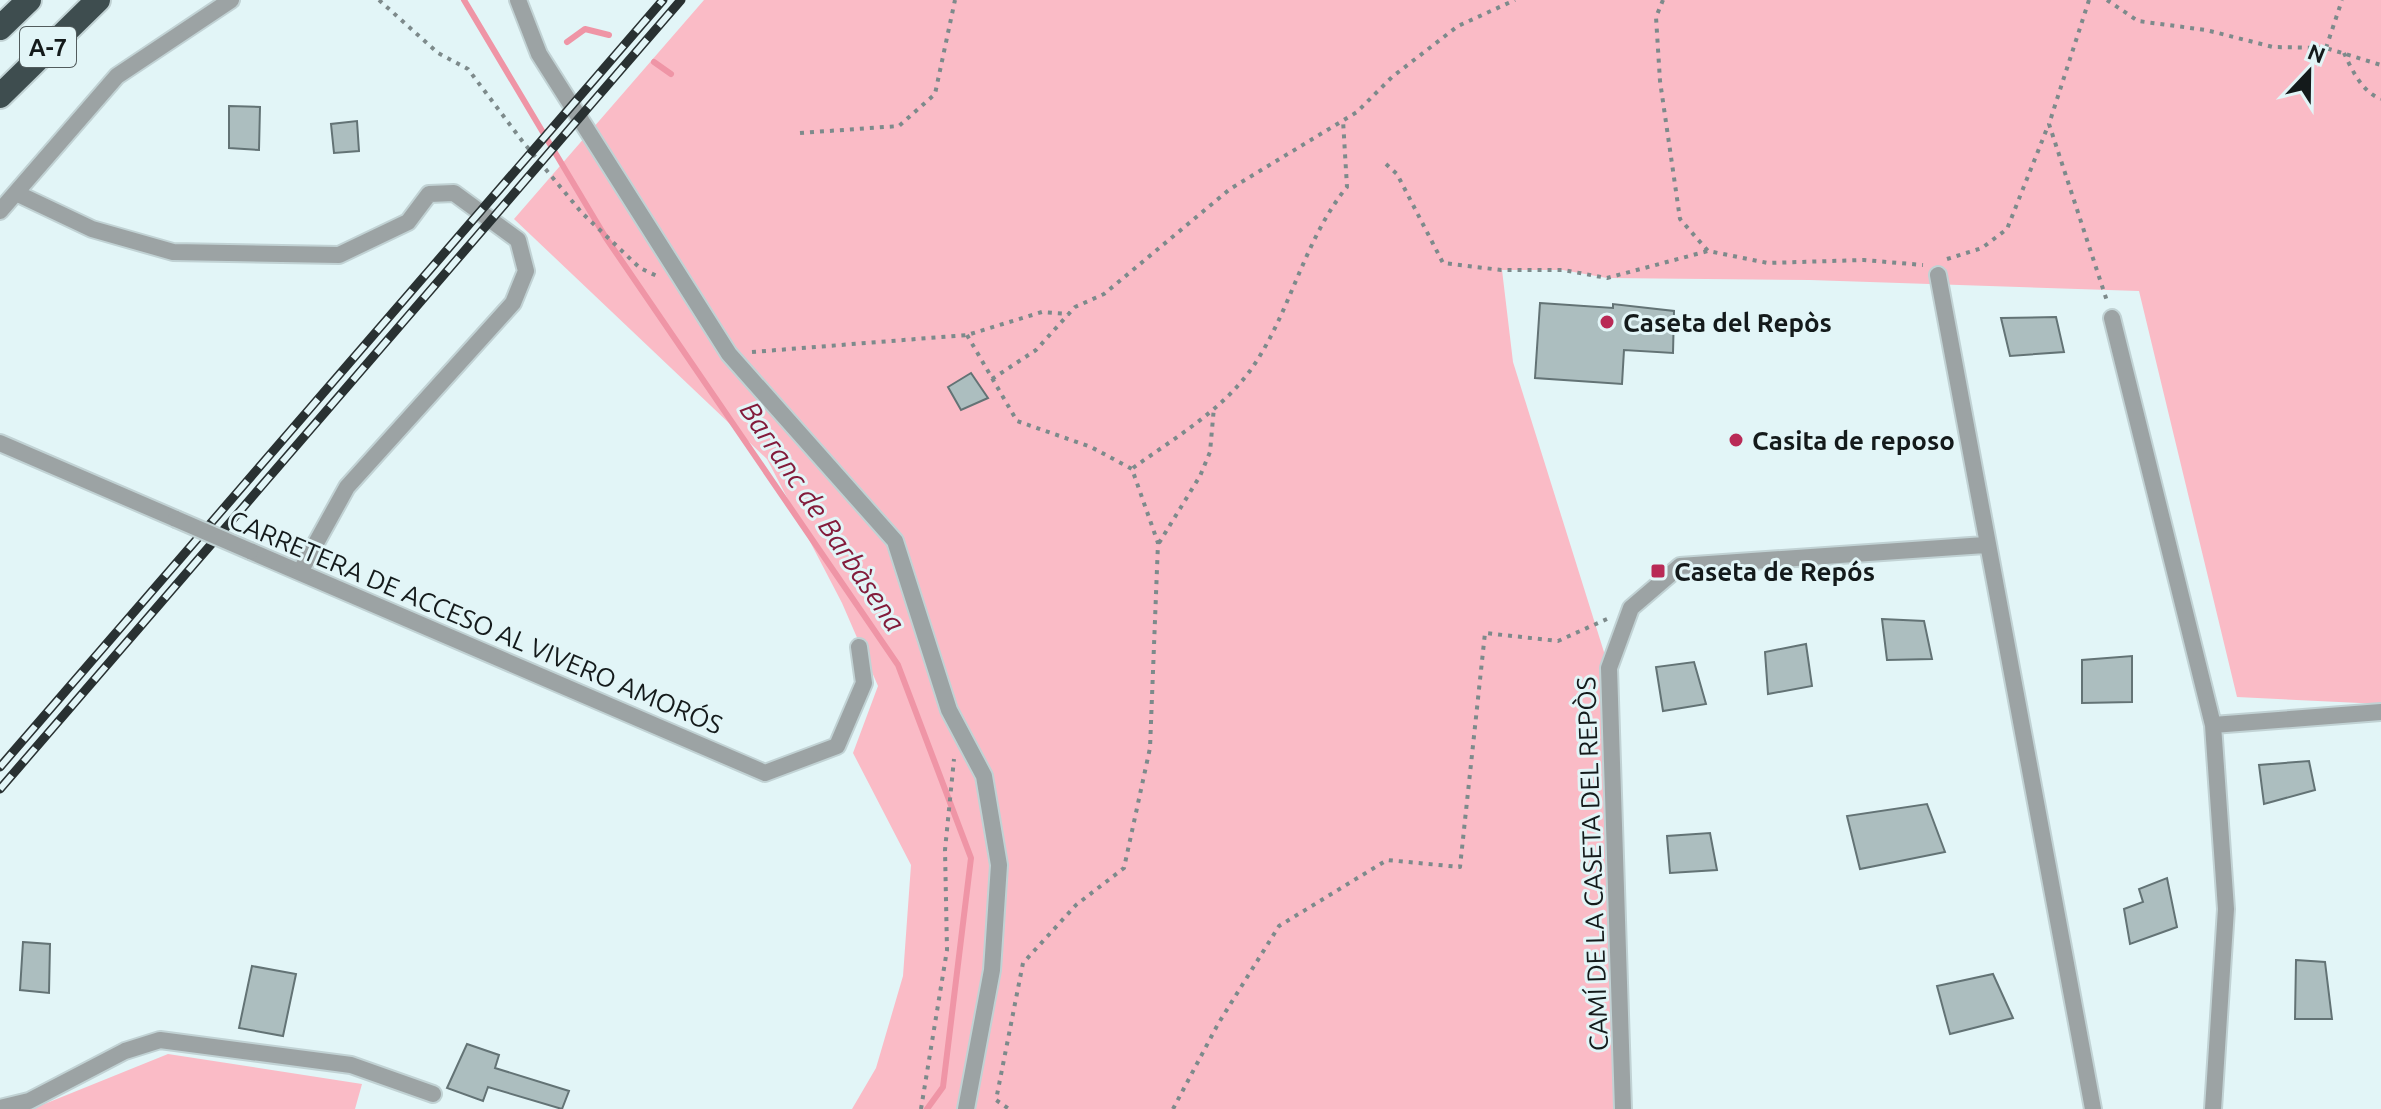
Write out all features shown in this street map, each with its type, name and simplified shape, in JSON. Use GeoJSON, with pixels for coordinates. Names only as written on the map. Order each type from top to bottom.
{"type":"FeatureCollection","features":[{"type":"Feature","properties":{"kind":"highway","name":"A-7"},"geometry":{"type":"LineString","coordinates":[[0,28],[29,0]]}},
{"type":"Feature","properties":{"kind":"highway","name":"A-7"},"geometry":{"type":"LineString","coordinates":[[0,96],[98,0]]}},
{"type":"Feature","properties":{"kind":"street"},"geometry":{"type":"LineString","coordinates":[[0,211],[117,76],[231,0]]}},
{"type":"Feature","properties":{"kind":"street"},"geometry":{"type":"LineString","coordinates":[[518,0],[539,54],[729,354],[895,541],[956,724],[984,776],[999,865],[992,970],[966,1109]]}},
{"type":"Feature","properties":{"kind":"street"},"geometry":{"type":"LineString","coordinates":[[16,193],[92,229],[173,252],[339,255],[408,222],[429,194],[454,193],[518,240],[526,271],[513,303],[347,487],[300,572]]}},
{"type":"Feature","properties":{"kind":"street"},"geometry":{"type":"LineString","coordinates":[[1933,270],[2093,1109]]}},
{"type":"Feature","properties":{"kind":"street"},"geometry":{"type":"LineString","coordinates":[[2112,318],[2213,725],[2226,909],[2213,1109]]}},
{"type":"Feature","properties":{"kind":"street","name":"CARRETERA DE ACCESO AL VIVERO AMORÓS"},"geometry":{"type":"LineString","coordinates":[[0,443],[765,773],[837,746],[864,683],[859,647]]}},
{"type":"Feature","properties":{"kind":"street","name":"CAMÍ DE LA CASETA DEL REPÒS"},"geometry":{"type":"LineString","coordinates":[[1623,1109],[1609,668],[1631,608],[1680,566],[1985,545]]}},
{"type":"Feature","properties":{"kind":"street"},"geometry":{"type":"LineString","coordinates":[[2213,725],[2381,712]]}},
{"type":"Feature","properties":{"kind":"street"},"geometry":{"type":"LineString","coordinates":[[0,1108],[29,1101],[125,1051],[160,1040],[351,1065],[433,1094]]}},
{"type":"Feature","properties":{"kind":"path"},"geometry":{"type":"LineString","coordinates":[[379,0],[438,53],[468,69],[582,213],[640,268],[688,291]]}},
{"type":"Feature","properties":{"kind":"path"},"geometry":{"type":"LineString","coordinates":[[800,133],[899,126],[935,94],[955,0]]}},
{"type":"Feature","properties":{"kind":"path"},"geometry":{"type":"LineString","coordinates":[[992,379],[1036,350],[1070,314],[1117,284],[1230,189],[1357,112],[1392,77],[1458,26],[1515,0]]}},
{"type":"Feature","properties":{"kind":"path"},"geometry":{"type":"LineString","coordinates":[[1663,0],[1656,17],[1660,81],[1680,219],[1708,251]]}},
{"type":"Feature","properties":{"kind":"path"},"geometry":{"type":"LineString","coordinates":[[1386,164],[1397,174],[1443,263],[1501,270],[1563,270],[1607,278],[1708,251],[1768,263],[1864,260],[1933,270],[1982,248],[2007,229],[2049,124],[2089,0]]}},
{"type":"Feature","properties":{"kind":"path"},"geometry":{"type":"LineString","coordinates":[[2107,0],[2138,21],[2206,30],[2273,47],[2326,48],[2381,65]]}},
{"type":"Feature","properties":{"kind":"path"},"geometry":{"type":"LineString","coordinates":[[2326,48],[2342,0]]}},
{"type":"Feature","properties":{"kind":"path"},"geometry":{"type":"LineString","coordinates":[[2344,53],[2356,77],[2373,96],[2381,99]]}},
{"type":"Feature","properties":{"kind":"path"},"geometry":{"type":"LineString","coordinates":[[1132,469],[1214,407],[1253,366],[1288,303],[1332,206],[1347,187],[1343,120]]}},
{"type":"Feature","properties":{"kind":"path"},"geometry":{"type":"LineString","coordinates":[[2049,124],[2112,318]]}},
{"type":"Feature","properties":{"kind":"path"},"geometry":{"type":"LineString","coordinates":[[729,354],[967,335],[1042,312],[1070,314]]}},
{"type":"Feature","properties":{"kind":"path"},"geometry":{"type":"LineString","coordinates":[[967,335],[1017,421],[1091,447],[1132,469],[1158,543],[1150,748],[1124,868],[1076,905],[1023,963],[996,1100],[1009,1109]]}},
{"type":"Feature","properties":{"kind":"path"},"geometry":{"type":"LineString","coordinates":[[1158,543],[1200,476],[1210,452],[1214,407]]}},
{"type":"Feature","properties":{"kind":"path"},"geometry":{"type":"LineString","coordinates":[[1173,1109],[1218,1024],[1279,926],[1387,860],[1460,867],[1485,633],[1558,641],[1631,608]]}},
{"type":"Feature","properties":{"kind":"path"},"geometry":{"type":"LineString","coordinates":[[921,1109],[947,950],[945,850],[956,724]]}},
{"type":"Feature","properties":{"kind":"shaded area"},"geometry":{"type":"Polygon","coordinates":[[[704,0],[2381,0],[2381,704],[2237,697],[2139,291],[1810,280],[1607,278],[1563,270],[1502,270],[1513,362],[1609,668],[1623,1109],[852,1109],[876,1068],[903,976],[911,865],[853,753],[878,686],[842,603],[767,459],[514,219],[704,0]]]}},
{"type":"Feature","properties":{"kind":"shaded area"},"geometry":{"type":"Polygon","coordinates":[[[168,1054],[362,1084],[355,1109],[32,1109],[168,1054]]]}},
{"type":"Feature","properties":{"kind":"building"},"geometry":{"type":"Polygon","coordinates":[[[229,106],[260,107],[259,150],[229,148],[229,106]]]}},
{"type":"Feature","properties":{"kind":"building"},"geometry":{"type":"Polygon","coordinates":[[[357,121],[359,151],[334,153],[331,124],[357,121]]]}},
{"type":"Feature","properties":{"kind":"building"},"geometry":{"type":"Polygon","coordinates":[[[1540,303],[1613,308],[1613,304],[1674,311],[1673,353],[1624,350],[1622,384],[1535,378],[1540,303]]]}},
{"type":"Feature","properties":{"kind":"building"},"geometry":{"type":"Polygon","coordinates":[[[2056,317],[2064,352],[2010,356],[2001,318],[2056,317]]]}},
{"type":"Feature","properties":{"kind":"building"},"geometry":{"type":"Polygon","coordinates":[[[971,373],[988,398],[961,410],[948,387],[971,373]]]}},
{"type":"Feature","properties":{"kind":"building"},"geometry":{"type":"Polygon","coordinates":[[[1882,619],[1924,621],[1932,659],[1887,660],[1882,619]]]}},
{"type":"Feature","properties":{"kind":"building"},"geometry":{"type":"Polygon","coordinates":[[[1806,644],[1812,686],[1768,694],[1765,652],[1806,644]]]}},
{"type":"Feature","properties":{"kind":"building"},"geometry":{"type":"Polygon","coordinates":[[[2132,656],[2132,702],[2082,703],[2082,660],[2132,656]]]}},
{"type":"Feature","properties":{"kind":"building"},"geometry":{"type":"Polygon","coordinates":[[[1694,662],[1706,704],[1663,711],[1656,667],[1694,662]]]}},
{"type":"Feature","properties":{"kind":"building"},"geometry":{"type":"Polygon","coordinates":[[[2309,761],[2315,790],[2264,804],[2259,765],[2309,761]]]}},
{"type":"Feature","properties":{"kind":"building"},"geometry":{"type":"Polygon","coordinates":[[[1927,804],[1945,852],[1860,869],[1847,816],[1927,804]]]}},
{"type":"Feature","properties":{"kind":"building"},"geometry":{"type":"Polygon","coordinates":[[[1710,833],[1717,870],[1670,873],[1667,836],[1710,833]]]}},
{"type":"Feature","properties":{"kind":"building"},"geometry":{"type":"Polygon","coordinates":[[[2167,878],[2177,927],[2130,944],[2124,909],[2143,902],[2139,889],[2167,878]]]}},
{"type":"Feature","properties":{"kind":"building"},"geometry":{"type":"Polygon","coordinates":[[[23,942],[50,944],[49,993],[20,990],[23,942]]]}},
{"type":"Feature","properties":{"kind":"building"},"geometry":{"type":"Polygon","coordinates":[[[2296,960],[2325,962],[2332,1019],[2295,1019],[2296,960]]]}},
{"type":"Feature","properties":{"kind":"building"},"geometry":{"type":"Polygon","coordinates":[[[252,966],[296,974],[283,1036],[239,1028],[252,966]]]}},
{"type":"Feature","properties":{"kind":"building"},"geometry":{"type":"Polygon","coordinates":[[[1993,974],[2013,1018],[1950,1034],[1937,986],[1993,974]]]}},
{"type":"Feature","properties":{"kind":"building"},"geometry":{"type":"Polygon","coordinates":[[[467,1044],[499,1055],[495,1068],[569,1091],[562,1109],[488,1087],[483,1101],[447,1088],[467,1044]]]}},
{"type":"Feature","properties":{"kind":"waterway","name":"Barranc de Barbàsena"},"geometry":{"type":"LineString","coordinates":[[464,0],[606,238],[898,665],[971,858],[943,1087],[927,1109]]}},
{"type":"Feature","properties":{"kind":"waterway"},"geometry":{"type":"LineString","coordinates":[[567,42],[585,29],[609,35]]}},
{"type":"Feature","properties":{"kind":"waterway"},"geometry":{"type":"LineString","coordinates":[[654,62],[671,74]]}},
{"type":"Feature","properties":{"kind":"railway"},"geometry":{"type":"LineString","coordinates":[[0,767],[663,0]]}},
{"type":"Feature","properties":{"kind":"railway"},"geometry":{"type":"LineString","coordinates":[[0,789],[681,0]]}},
{"type":"Feature","properties":{"kind":"place","name":"Caseta del Repòs"},"geometry":{"type":"Point","coordinates":[1607,322]}},
{"type":"Feature","properties":{"kind":"place","name":"Casita de reposo"},"geometry":{"type":"Point","coordinates":[1736,440]}},
{"type":"Feature","properties":{"kind":"place","name":"Caseta de Repós"},"geometry":{"type":"Point","coordinates":[1658,571]}}]}
